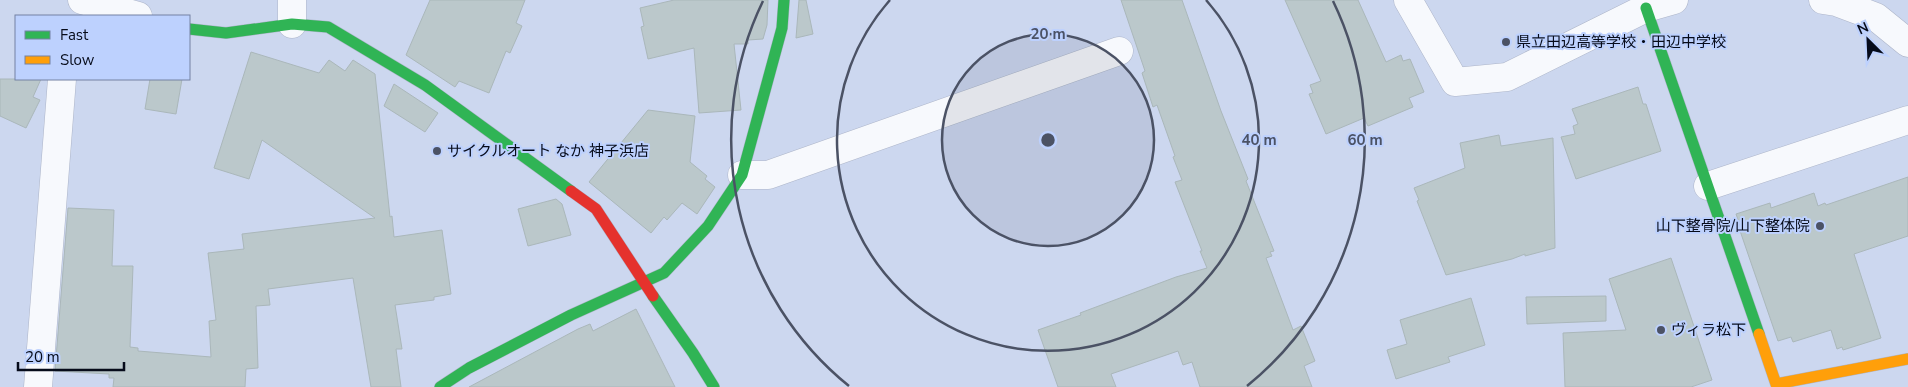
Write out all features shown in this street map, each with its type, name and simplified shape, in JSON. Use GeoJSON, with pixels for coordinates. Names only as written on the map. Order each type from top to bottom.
{"type":"FeatureCollection","features":[{"type":"Feature","properties":{"kind":"street"},"geometry":{"type":"LineString","coordinates":[[67,15],[69,0]]}},
{"type":"Feature","properties":{"kind":"street"},"geometry":{"type":"LineString","coordinates":[[82,0],[134,15]]}},
{"type":"Feature","properties":{"kind":"street"},"geometry":{"type":"LineString","coordinates":[[440,387],[469,368],[571,315],[664,273],[708,226],[742,175],[782,28],[784,0]]}},
{"type":"Feature","properties":{"kind":"street"},"geometry":{"type":"LineString","coordinates":[[1408,0],[1455,82],[1507,76],[1646,8],[1674,0]]}},
{"type":"Feature","properties":{"kind":"street"},"geometry":{"type":"LineString","coordinates":[[1823,0],[1836,2],[1876,17],[1908,42]]}},
{"type":"Feature","properties":{"kind":"street"},"geometry":{"type":"LineString","coordinates":[[1646,8],[1776,384],[1908,359]]}},
{"type":"Feature","properties":{"kind":"street"},"geometry":{"type":"LineString","coordinates":[[190,29],[226,33],[292,12],[328,27],[426,84],[596,210],[714,387]]}},
{"type":"Feature","properties":{"kind":"street"},"geometry":{"type":"LineString","coordinates":[[742,175],[768,174],[1119,51]]}},
{"type":"Feature","properties":{"kind":"street"},"geometry":{"type":"LineString","coordinates":[[38,387],[62,80]]}},
{"type":"Feature","properties":{"kind":"street"},"geometry":{"type":"LineString","coordinates":[[1708,186],[1908,120]]}},
{"type":"Feature","properties":{"kind":"building"},"geometry":{"type":"Polygon","coordinates":[[[430,0],[525,0],[516,23],[522,26],[510,53],[506,51],[489,93],[459,81],[455,87],[406,55],[430,0]]]}},
{"type":"Feature","properties":{"kind":"building"},"geometry":{"type":"Polygon","coordinates":[[[674,0],[768,0],[767,25],[763,39],[748,40],[748,44],[734,44],[741,110],[699,113],[694,48],[648,59],[641,27],[644,26],[640,8],[674,0]]]}},
{"type":"Feature","properties":{"kind":"building"},"geometry":{"type":"Polygon","coordinates":[[[799,0],[806,0],[813,34],[796,38],[799,0]]]}},
{"type":"Feature","properties":{"kind":"building"},"geometry":{"type":"Polygon","coordinates":[[[1121,0],[1182,0],[1221,111],[1248,179],[1246,181],[1274,251],[1270,252],[1272,256],[1266,258],[1293,330],[1301,326],[1315,361],[1304,366],[1312,387],[1200,387],[1192,362],[1183,365],[1178,351],[1111,374],[1116,387],[1058,387],[1038,330],[1176,277],[1207,268],[1175,182],[1182,180],[1173,157],[1175,156],[1157,105],[1153,107],[1142,73],[1145,71],[1121,0]]]}},
{"type":"Feature","properties":{"kind":"building"},"geometry":{"type":"Polygon","coordinates":[[[1285,0],[1358,0],[1386,62],[1401,55],[1403,61],[1410,59],[1424,92],[1409,98],[1413,107],[1368,126],[1364,118],[1326,134],[1309,94],[1313,93],[1310,85],[1321,81],[1285,0]]]}},
{"type":"Feature","properties":{"kind":"building"},"geometry":{"type":"Polygon","coordinates":[[[251,52],[319,73],[329,60],[345,71],[353,60],[375,74],[390,217],[392,216],[394,237],[442,230],[451,294],[434,297],[434,300],[395,305],[402,349],[396,349],[401,387],[371,387],[353,278],[268,289],[270,305],[256,306],[258,368],[246,369],[245,387],[113,387],[114,378],[109,378],[109,374],[55,371],[68,208],[114,210],[112,266],[133,266],[130,347],[138,348],[138,351],[211,357],[209,321],[216,320],[208,253],[244,249],[242,234],[375,218],[262,140],[249,179],[214,168],[251,52]]]}},
{"type":"Feature","properties":{"kind":"building"},"geometry":{"type":"Polygon","coordinates":[[[0,79],[41,80],[33,97],[40,100],[26,128],[0,116],[0,79]]]}},
{"type":"Feature","properties":{"kind":"building"},"geometry":{"type":"Polygon","coordinates":[[[150,80],[182,80],[176,114],[145,109],[150,80]]]}},
{"type":"Feature","properties":{"kind":"building"},"geometry":{"type":"Polygon","coordinates":[[[394,84],[438,113],[425,132],[384,106],[394,84]]]}},
{"type":"Feature","properties":{"kind":"building"},"geometry":{"type":"Polygon","coordinates":[[[1638,87],[1643,104],[1646,104],[1661,151],[1576,179],[1561,137],[1575,134],[1573,126],[1578,124],[1572,109],[1638,87]]]}},
{"type":"Feature","properties":{"kind":"building"},"geometry":{"type":"Polygon","coordinates":[[[648,110],[695,116],[690,162],[707,176],[705,179],[715,187],[697,214],[682,203],[667,220],[664,217],[651,233],[589,182],[648,110]]]}},
{"type":"Feature","properties":{"kind":"building"},"geometry":{"type":"Polygon","coordinates":[[[1499,135],[1501,146],[1553,138],[1555,248],[1446,275],[1417,201],[1419,200],[1414,188],[1465,168],[1460,143],[1499,135]]]}},
{"type":"Feature","properties":{"kind":"building"},"geometry":{"type":"Polygon","coordinates":[[[1908,177],[1908,236],[1854,254],[1881,338],[1843,350],[1842,347],[1837,349],[1831,330],[1793,342],[1791,337],[1778,341],[1738,225],[1740,225],[1736,214],[1770,203],[1771,208],[1814,193],[1818,206],[1825,203],[1826,205],[1908,177]]]}},
{"type":"Feature","properties":{"kind":"building"},"geometry":{"type":"Polygon","coordinates":[[[556,199],[562,204],[571,235],[528,246],[518,209],[556,199]]]}},
{"type":"Feature","properties":{"kind":"building","name":"ヴィラ松下"},"geometry":{"type":"Polygon","coordinates":[[[1671,258],[1712,380],[1691,387],[1565,387],[1563,333],[1626,330],[1609,279],[1671,258]]]}},
{"type":"Feature","properties":{"kind":"building"},"geometry":{"type":"Polygon","coordinates":[[[1606,296],[1606,321],[1527,324],[1526,297],[1606,296]]]}},
{"type":"Feature","properties":{"kind":"building"},"geometry":{"type":"Polygon","coordinates":[[[1471,298],[1485,345],[1448,357],[1450,362],[1396,379],[1387,350],[1407,344],[1400,320],[1471,298]]]}},
{"type":"Feature","properties":{"kind":"building"},"geometry":{"type":"Polygon","coordinates":[[[636,309],[675,387],[469,387],[578,329],[590,324],[593,331],[636,309]]]}},
{"type":"Feature","properties":{"kind":"traffic: fast"},"geometry":{"type":"LineString","coordinates":[[440,387],[469,368],[571,315],[664,273],[708,226],[742,175],[782,28],[784,0]]}},
{"type":"Feature","properties":{"kind":"traffic: fast"},"geometry":{"type":"LineString","coordinates":[[1646,8],[1759,334]]}},
{"type":"Feature","properties":{"kind":"traffic: fast"},"geometry":{"type":"LineString","coordinates":[[190,29],[226,33],[292,24],[328,27],[425,85],[571,191]]}},
{"type":"Feature","properties":{"kind":"traffic: fast"},"geometry":{"type":"LineString","coordinates":[[653,296],[714,387]]}},
{"type":"Feature","properties":{"kind":"traffic: slow"},"geometry":{"type":"LineString","coordinates":[[1759,334],[1776,384],[1908,359]]}},
{"type":"Feature","properties":{"kind":"traffic: jam"},"geometry":{"type":"LineString","coordinates":[[571,191],[596,209],[653,296]]}},
{"type":"Feature","properties":{"kind":"place","name":"県立田辺高等学校・田辺中学校"},"geometry":{"type":"Point","coordinates":[1506,42]}},
{"type":"Feature","properties":{"kind":"place","name":"サイクルオート なか 神子浜店"},"geometry":{"type":"Point","coordinates":[437,151]}},
{"type":"Feature","properties":{"kind":"place","name":"山下整骨院/山下整体院"},"geometry":{"type":"Point","coordinates":[1820,226]}},
{"type":"Feature","properties":{"kind":"place","name":"ヴィラ松下"},"geometry":{"type":"Point","coordinates":[1661,330]}}]}
